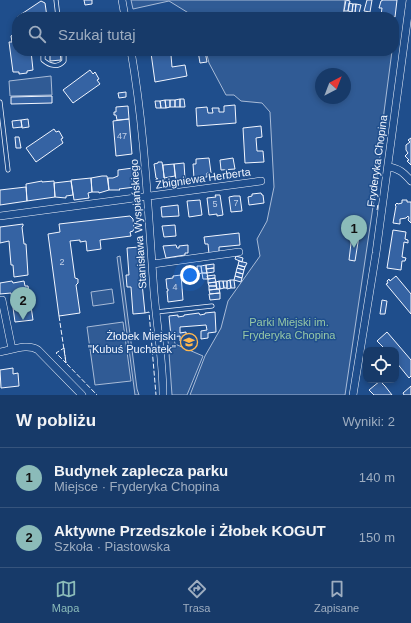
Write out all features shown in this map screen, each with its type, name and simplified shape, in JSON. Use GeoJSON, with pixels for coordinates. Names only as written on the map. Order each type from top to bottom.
{"type":"FeatureCollection","features":[{"type":"Feature","properties":{"kind":"street"},"geometry":{"type":"LineString","coordinates":[[122,0],[124,12]]}},
{"type":"Feature","properties":{"kind":"street","name":"Fryderyka Chopina"},"geometry":{"type":"LineString","coordinates":[[354,395],[388,167],[410,0]]}},
{"type":"Feature","properties":{"kind":"street","name":"Stanisława Wyspiańskiego"},"geometry":{"type":"LineString","coordinates":[[132,56],[139,95],[156,312],[163,378],[163,395]]}},
{"type":"Feature","properties":{"kind":"street"},"geometry":{"type":"LineString","coordinates":[[388,167],[395,168],[402,172],[411,181]]}},
{"type":"Feature","properties":{"kind":"street","name":"Zbigniewa Herberta"},"geometry":{"type":"LineString","coordinates":[[0,216],[261,181]]}},
{"type":"Feature","properties":{"kind":"street"},"geometry":{"type":"LineString","coordinates":[[153,264],[239,252]]}},
{"type":"Feature","properties":{"kind":"street"},"geometry":{"type":"LineString","coordinates":[[2,300],[12,350]]}},
{"type":"Feature","properties":{"kind":"street"},"geometry":{"type":"LineString","coordinates":[[0,352],[33,347],[38,350],[82,395]]}},
{"type":"Feature","properties":{"kind":"lane"},"geometry":{"type":"LineString","coordinates":[[56,0],[57,12]]}},
{"type":"Feature","properties":{"kind":"lane"},"geometry":{"type":"LineString","coordinates":[[43,56],[44,60],[53,66],[60,64],[64,60],[64,56]]}},
{"type":"Feature","properties":{"kind":"lane"},"geometry":{"type":"LineString","coordinates":[[0,102],[8,170]]}},
{"type":"Feature","properties":{"kind":"lane"},"geometry":{"type":"LineString","coordinates":[[156,312],[212,306]]}},
{"type":"Feature","properties":{"kind":"shaded area"},"geometry":{"type":"Polygon","coordinates":[[[131,0],[345,0],[344,12],[187,12],[169,1],[133,9],[131,0]]]}},
{"type":"Feature","properties":{"kind":"shaded area","name":"Parki Miejski im. Fryderyka Chopina"},"geometry":{"type":"Polygon","coordinates":[[[207,56],[391,56],[380,157],[345,395],[190,395],[205,356],[221,328],[228,301],[260,256],[257,239],[267,221],[274,187],[270,112],[262,103],[241,101],[234,95],[226,95],[209,63],[207,56]]]}},
{"type":"Feature","properties":{"kind":"shaded area"},"geometry":{"type":"Polygon","coordinates":[[[51,76],[52,95],[10,96],[9,81],[51,76]]]}},
{"type":"Feature","properties":{"kind":"shaded area"},"geometry":{"type":"Polygon","coordinates":[[[120,256],[139,395],[135,395],[117,257],[120,256]]]}},
{"type":"Feature","properties":{"kind":"shaded area"},"geometry":{"type":"Polygon","coordinates":[[[112,289],[114,303],[93,306],[91,292],[112,289]]]}},
{"type":"Feature","properties":{"kind":"shaded area"},"geometry":{"type":"Polygon","coordinates":[[[123,322],[131,381],[95,385],[87,327],[123,322]]]}},
{"type":"Feature","properties":{"kind":"shaded area"},"geometry":{"type":"Polygon","coordinates":[[[174,338],[175,344],[203,356],[187,395],[172,395],[168,339],[174,338]]]}},
{"type":"Feature","properties":{"kind":"building"},"geometry":{"type":"Polygon","coordinates":[[[84,0],[92,0],[92,4],[85,5],[84,0]]]}},
{"type":"Feature","properties":{"kind":"building"},"geometry":{"type":"Polygon","coordinates":[[[346,0],[350,1],[348,11],[344,11],[346,0]]]}},
{"type":"Feature","properties":{"kind":"building"},"geometry":{"type":"Polygon","coordinates":[[[367,0],[372,0],[370,12],[364,11],[367,0]]]}},
{"type":"Feature","properties":{"kind":"building"},"geometry":{"type":"Polygon","coordinates":[[[397,0],[396,12],[381,12],[382,8],[379,8],[381,1],[397,0]]]}},
{"type":"Feature","properties":{"kind":"building"},"geometry":{"type":"Polygon","coordinates":[[[41,1],[45,3],[46,12],[24,12],[41,1]]]}},
{"type":"Feature","properties":{"kind":"building"},"geometry":{"type":"Polygon","coordinates":[[[349,3],[353,4],[352,12],[348,11],[349,3]]]}},
{"type":"Feature","properties":{"kind":"building"},"geometry":{"type":"Polygon","coordinates":[[[353,4],[356,4],[355,12],[352,12],[353,4]]]}},
{"type":"Feature","properties":{"kind":"building"},"geometry":{"type":"Polygon","coordinates":[[[356,4],[361,5],[359,12],[355,12],[356,4]]]}},
{"type":"Feature","properties":{"kind":"building"},"geometry":{"type":"Polygon","coordinates":[[[9,42],[12,42],[12,56],[32,56],[33,70],[27,71],[27,73],[19,74],[19,72],[13,72],[9,42]]]}},
{"type":"Feature","properties":{"kind":"building"},"geometry":{"type":"Polygon","coordinates":[[[50,56],[60,56],[61,60],[50,61],[50,56]]]}},
{"type":"Feature","properties":{"kind":"building"},"geometry":{"type":"Polygon","coordinates":[[[151,56],[171,56],[172,67],[185,65],[187,76],[155,82],[151,56]]]}},
{"type":"Feature","properties":{"kind":"building"},"geometry":{"type":"Polygon","coordinates":[[[199,56],[206,56],[207,62],[200,63],[199,56]]]}},
{"type":"Feature","properties":{"kind":"building"},"geometry":{"type":"Polygon","coordinates":[[[90,70],[93,74],[95,72],[99,79],[97,80],[100,84],[73,103],[63,90],[90,70]]]}},
{"type":"Feature","properties":{"kind":"building"},"geometry":{"type":"Polygon","coordinates":[[[126,92],[126,97],[119,98],[118,93],[126,92]]]}},
{"type":"Feature","properties":{"kind":"building"},"geometry":{"type":"Polygon","coordinates":[[[52,96],[52,103],[11,104],[11,97],[52,96]]]}},
{"type":"Feature","properties":{"kind":"building"},"geometry":{"type":"Polygon","coordinates":[[[180,99],[184,99],[185,107],[180,107],[180,99]]]}},
{"type":"Feature","properties":{"kind":"building"},"geometry":{"type":"Polygon","coordinates":[[[180,99],[180,107],[175,107],[175,100],[180,99]]]}},
{"type":"Feature","properties":{"kind":"building"},"geometry":{"type":"Polygon","coordinates":[[[165,100],[166,108],[161,108],[160,101],[165,100]]]}},
{"type":"Feature","properties":{"kind":"building"},"geometry":{"type":"Polygon","coordinates":[[[165,100],[170,100],[170,107],[166,108],[165,100]]]}},
{"type":"Feature","properties":{"kind":"building"},"geometry":{"type":"Polygon","coordinates":[[[170,100],[175,100],[175,107],[170,107],[170,100]]]}},
{"type":"Feature","properties":{"kind":"building"},"geometry":{"type":"Polygon","coordinates":[[[155,101],[160,101],[161,108],[156,108],[155,101]]]}},
{"type":"Feature","properties":{"kind":"building"},"geometry":{"type":"Polygon","coordinates":[[[235,105],[236,123],[197,126],[196,108],[207,107],[208,113],[213,113],[212,108],[219,108],[219,112],[224,112],[224,106],[235,105]]]}},
{"type":"Feature","properties":{"kind":"building"},"geometry":{"type":"Polygon","coordinates":[[[128,106],[129,119],[117,120],[116,115],[114,115],[114,112],[116,112],[116,107],[128,106]]]}},
{"type":"Feature","properties":{"kind":"building"},"geometry":{"type":"Polygon","coordinates":[[[28,119],[29,127],[22,128],[21,120],[28,119]]]}},
{"type":"Feature","properties":{"kind":"building"},"geometry":{"type":"Polygon","coordinates":[[[129,119],[132,154],[116,156],[113,121],[129,119]]]}},
{"type":"Feature","properties":{"kind":"building"},"geometry":{"type":"Polygon","coordinates":[[[21,120],[22,127],[13,128],[12,121],[21,120]]]}},
{"type":"Feature","properties":{"kind":"building"},"geometry":{"type":"Polygon","coordinates":[[[261,126],[262,137],[256,138],[257,151],[263,151],[264,162],[245,163],[243,128],[261,126]]]}},
{"type":"Feature","properties":{"kind":"building"},"geometry":{"type":"Polygon","coordinates":[[[54,129],[56,132],[59,131],[63,138],[61,139],[63,143],[36,162],[26,148],[54,129]]]}},
{"type":"Feature","properties":{"kind":"building"},"geometry":{"type":"Polygon","coordinates":[[[15,137],[19,137],[21,148],[16,148],[15,137]]]}},
{"type":"Feature","properties":{"kind":"building"},"geometry":{"type":"Polygon","coordinates":[[[411,138],[411,165],[405,156],[408,153],[406,150],[406,145],[410,142],[408,140],[411,138]]]}},
{"type":"Feature","properties":{"kind":"building"},"geometry":{"type":"Polygon","coordinates":[[[209,158],[211,173],[207,173],[207,177],[194,178],[193,164],[196,164],[196,159],[209,158]]]}},
{"type":"Feature","properties":{"kind":"building"},"geometry":{"type":"Polygon","coordinates":[[[233,158],[235,169],[221,170],[220,160],[233,158]]]}},
{"type":"Feature","properties":{"kind":"building"},"geometry":{"type":"Polygon","coordinates":[[[162,162],[165,182],[157,183],[156,179],[158,179],[156,178],[154,164],[162,162]]]}},
{"type":"Feature","properties":{"kind":"building"},"geometry":{"type":"Polygon","coordinates":[[[184,163],[185,179],[176,180],[174,164],[184,163]]]}},
{"type":"Feature","properties":{"kind":"building"},"geometry":{"type":"Polygon","coordinates":[[[174,164],[175,176],[164,178],[163,165],[174,164]]]}},
{"type":"Feature","properties":{"kind":"building"},"geometry":{"type":"Polygon","coordinates":[[[133,168],[135,187],[119,189],[120,190],[109,190],[108,178],[118,176],[118,170],[133,168]]]}},
{"type":"Feature","properties":{"kind":"building"},"geometry":{"type":"Polygon","coordinates":[[[107,176],[109,190],[99,193],[92,192],[91,178],[107,176]]]}},
{"type":"Feature","properties":{"kind":"building"},"geometry":{"type":"Polygon","coordinates":[[[91,178],[92,192],[88,193],[89,198],[74,200],[71,180],[91,178]]]}},
{"type":"Feature","properties":{"kind":"building"},"geometry":{"type":"Polygon","coordinates":[[[42,181],[54,181],[55,197],[27,201],[26,184],[42,181]]]}},
{"type":"Feature","properties":{"kind":"building"},"geometry":{"type":"Polygon","coordinates":[[[71,181],[73,195],[66,196],[66,198],[55,197],[54,183],[71,181]]]}},
{"type":"Feature","properties":{"kind":"building"},"geometry":{"type":"Polygon","coordinates":[[[26,187],[27,201],[0,205],[0,190],[26,187]]]}},
{"type":"Feature","properties":{"kind":"building"},"geometry":{"type":"Polygon","coordinates":[[[261,193],[263,195],[264,203],[249,205],[248,197],[252,196],[252,194],[261,193]]]}},
{"type":"Feature","properties":{"kind":"building"},"geometry":{"type":"Polygon","coordinates":[[[215,195],[220,195],[223,215],[209,215],[207,198],[216,197],[215,195]]]}},
{"type":"Feature","properties":{"kind":"building"},"geometry":{"type":"Polygon","coordinates":[[[240,196],[242,211],[231,212],[229,197],[240,196]]]}},
{"type":"Feature","properties":{"kind":"building"},"geometry":{"type":"Polygon","coordinates":[[[200,200],[202,215],[189,217],[187,201],[200,200]]]}},
{"type":"Feature","properties":{"kind":"building"},"geometry":{"type":"Polygon","coordinates":[[[402,200],[411,202],[411,223],[408,220],[408,216],[400,219],[400,224],[393,223],[395,205],[397,203],[402,203],[402,200]]]}},
{"type":"Feature","properties":{"kind":"building"},"geometry":{"type":"Polygon","coordinates":[[[178,205],[179,216],[162,217],[161,207],[178,205]]]}},
{"type":"Feature","properties":{"kind":"building"},"geometry":{"type":"Polygon","coordinates":[[[130,216],[133,219],[134,228],[133,231],[130,232],[131,236],[100,240],[101,249],[87,251],[86,241],[70,241],[75,278],[78,279],[78,283],[76,285],[80,313],[59,316],[48,234],[60,232],[59,224],[130,216]]]}},
{"type":"Feature","properties":{"kind":"building"},"geometry":{"type":"Polygon","coordinates":[[[23,224],[22,227],[24,244],[26,244],[28,275],[14,277],[13,265],[11,265],[9,241],[0,243],[0,227],[23,224]]]}},
{"type":"Feature","properties":{"kind":"building"},"geometry":{"type":"Polygon","coordinates":[[[175,225],[176,236],[164,237],[162,226],[175,225]]]}},
{"type":"Feature","properties":{"kind":"building"},"geometry":{"type":"Polygon","coordinates":[[[393,230],[406,232],[405,239],[408,240],[408,243],[404,242],[402,257],[406,258],[405,261],[402,261],[401,270],[387,268],[393,230]]]}},
{"type":"Feature","properties":{"kind":"building"},"geometry":{"type":"Polygon","coordinates":[[[239,233],[240,245],[219,247],[219,253],[209,254],[208,244],[205,244],[204,237],[239,233]]]}},
{"type":"Feature","properties":{"kind":"building"},"geometry":{"type":"Polygon","coordinates":[[[352,235],[359,236],[355,261],[349,260],[352,235]]]}},
{"type":"Feature","properties":{"kind":"building"},"geometry":{"type":"Polygon","coordinates":[[[176,245],[177,248],[179,248],[179,246],[188,245],[188,253],[185,253],[185,255],[166,258],[163,246],[176,245]]]}},
{"type":"Feature","properties":{"kind":"building"},"geometry":{"type":"Polygon","coordinates":[[[139,247],[144,282],[142,283],[145,313],[133,314],[131,287],[127,287],[126,275],[129,275],[127,248],[139,247]]]}},
{"type":"Feature","properties":{"kind":"building"},"geometry":{"type":"Polygon","coordinates":[[[236,256],[243,258],[242,262],[235,259],[236,256]]]}},
{"type":"Feature","properties":{"kind":"building"},"geometry":{"type":"Polygon","coordinates":[[[239,261],[247,263],[245,267],[238,265],[239,261]]]}},
{"type":"Feature","properties":{"kind":"building"},"geometry":{"type":"Polygon","coordinates":[[[214,264],[214,268],[206,269],[206,265],[214,264]]]}},
{"type":"Feature","properties":{"kind":"building"},"geometry":{"type":"Polygon","coordinates":[[[206,265],[207,273],[202,273],[201,266],[206,265]]]}},
{"type":"Feature","properties":{"kind":"building"},"geometry":{"type":"Polygon","coordinates":[[[238,265],[245,267],[244,270],[237,268],[238,265]]]}},
{"type":"Feature","properties":{"kind":"building"},"geometry":{"type":"Polygon","coordinates":[[[197,266],[201,266],[202,273],[198,274],[197,266]]]}},
{"type":"Feature","properties":{"kind":"building"},"geometry":{"type":"Polygon","coordinates":[[[214,268],[214,272],[207,273],[206,269],[214,268]]]}},
{"type":"Feature","properties":{"kind":"building"},"geometry":{"type":"Polygon","coordinates":[[[237,268],[244,270],[243,274],[236,272],[237,268]]]}},
{"type":"Feature","properties":{"kind":"building"},"geometry":{"type":"Polygon","coordinates":[[[236,272],[243,274],[242,278],[235,276],[236,272]]]}},
{"type":"Feature","properties":{"kind":"building"},"geometry":{"type":"Polygon","coordinates":[[[202,273],[207,273],[208,279],[203,279],[202,273]]]}},
{"type":"Feature","properties":{"kind":"building"},"geometry":{"type":"Polygon","coordinates":[[[181,275],[183,300],[168,302],[166,279],[181,275]]]}},
{"type":"Feature","properties":{"kind":"building"},"geometry":{"type":"Polygon","coordinates":[[[215,275],[215,278],[208,279],[207,276],[215,275]]]}},
{"type":"Feature","properties":{"kind":"building"},"geometry":{"type":"Polygon","coordinates":[[[235,276],[242,278],[241,282],[234,280],[235,276]]]}},
{"type":"Feature","properties":{"kind":"building"},"geometry":{"type":"Polygon","coordinates":[[[396,276],[411,294],[411,314],[386,284],[388,283],[387,281],[389,279],[390,281],[396,276]]]}},
{"type":"Feature","properties":{"kind":"building"},"geometry":{"type":"Polygon","coordinates":[[[215,278],[216,282],[208,283],[208,279],[215,278]]]}},
{"type":"Feature","properties":{"kind":"building"},"geometry":{"type":"Polygon","coordinates":[[[230,280],[234,280],[235,288],[231,288],[230,280]]]}},
{"type":"Feature","properties":{"kind":"building"},"geometry":{"type":"Polygon","coordinates":[[[230,280],[231,288],[227,289],[227,281],[230,280]]]}},
{"type":"Feature","properties":{"kind":"building"},"geometry":{"type":"Polygon","coordinates":[[[12,281],[13,283],[24,281],[25,286],[28,286],[33,320],[15,322],[11,293],[0,294],[0,283],[12,281]]]}},
{"type":"Feature","properties":{"kind":"building"},"geometry":{"type":"Polygon","coordinates":[[[219,281],[223,281],[224,288],[220,289],[219,281]]]}},
{"type":"Feature","properties":{"kind":"building"},"geometry":{"type":"Polygon","coordinates":[[[219,281],[220,289],[217,289],[216,282],[219,281]]]}},
{"type":"Feature","properties":{"kind":"building"},"geometry":{"type":"Polygon","coordinates":[[[223,281],[227,281],[227,288],[224,288],[223,281]]]}},
{"type":"Feature","properties":{"kind":"building"},"geometry":{"type":"Polygon","coordinates":[[[216,282],[216,286],[209,286],[208,283],[216,282]]]}},
{"type":"Feature","properties":{"kind":"building"},"geometry":{"type":"Polygon","coordinates":[[[209,286],[216,286],[217,289],[209,290],[209,286]]]}},
{"type":"Feature","properties":{"kind":"building"},"geometry":{"type":"Polygon","coordinates":[[[219,289],[220,293],[210,294],[209,290],[219,289]]]}},
{"type":"Feature","properties":{"kind":"building"},"geometry":{"type":"Polygon","coordinates":[[[220,293],[220,299],[210,300],[209,294],[220,293]]]}},
{"type":"Feature","properties":{"kind":"building"},"geometry":{"type":"Polygon","coordinates":[[[382,300],[387,301],[385,314],[380,314],[382,300]]]}},
{"type":"Feature","properties":{"kind":"building"},"geometry":{"type":"Polygon","coordinates":[[[215,312],[216,332],[208,333],[208,338],[201,339],[201,331],[207,330],[206,325],[180,327],[180,333],[186,332],[187,340],[180,341],[180,336],[171,337],[169,316],[178,315],[178,317],[215,312]]]}},
{"type":"Feature","properties":{"kind":"building"},"geometry":{"type":"Polygon","coordinates":[[[387,332],[411,360],[411,376],[409,378],[399,366],[399,347],[383,347],[377,341],[387,332]]]}},
{"type":"Feature","properties":{"kind":"building"},"geometry":{"type":"Polygon","coordinates":[[[13,368],[13,374],[18,373],[19,386],[1,388],[0,370],[13,368]]]}},
{"type":"Feature","properties":{"kind":"building"},"geometry":{"type":"Polygon","coordinates":[[[378,383],[382,383],[392,395],[374,395],[369,390],[378,383]]]}},
{"type":"Feature","properties":{"kind":"building"},"geometry":{"type":"Polygon","coordinates":[[[411,386],[411,395],[404,395],[403,393],[411,386]]]}},
{"type":"Feature","properties":{"kind":"fence"},"geometry":{"type":"LineString","coordinates":[[377,210],[378,204]]}},
{"type":"Feature","properties":{"kind":"fence"},"geometry":{"type":"LineString","coordinates":[[145,313],[149,312],[156,395]]}},
{"type":"Feature","properties":{"kind":"fence"},"geometry":{"type":"LineString","coordinates":[[59,316],[66,363],[97,395]]}},
{"type":"Feature","properties":{"kind":"fence"},"geometry":{"type":"LineString","coordinates":[[64,348],[66,363],[56,353],[64,348]]}},
{"type":"Feature","properties":{"kind":"place","name":"Budynek zaplecza parku"},"geometry":{"type":"Point","coordinates":[354,248]}},
{"type":"Feature","properties":{"kind":"place","name":"Aktywne Przedszkole i Żłobek KOGUT"},"geometry":{"type":"Point","coordinates":[23,320]}},
{"type":"Feature","properties":{"kind":"place","name":"Żłobek Miejski \"Kubuś Puchatek\""},"geometry":{"type":"Point","coordinates":[189,342]}}]}
